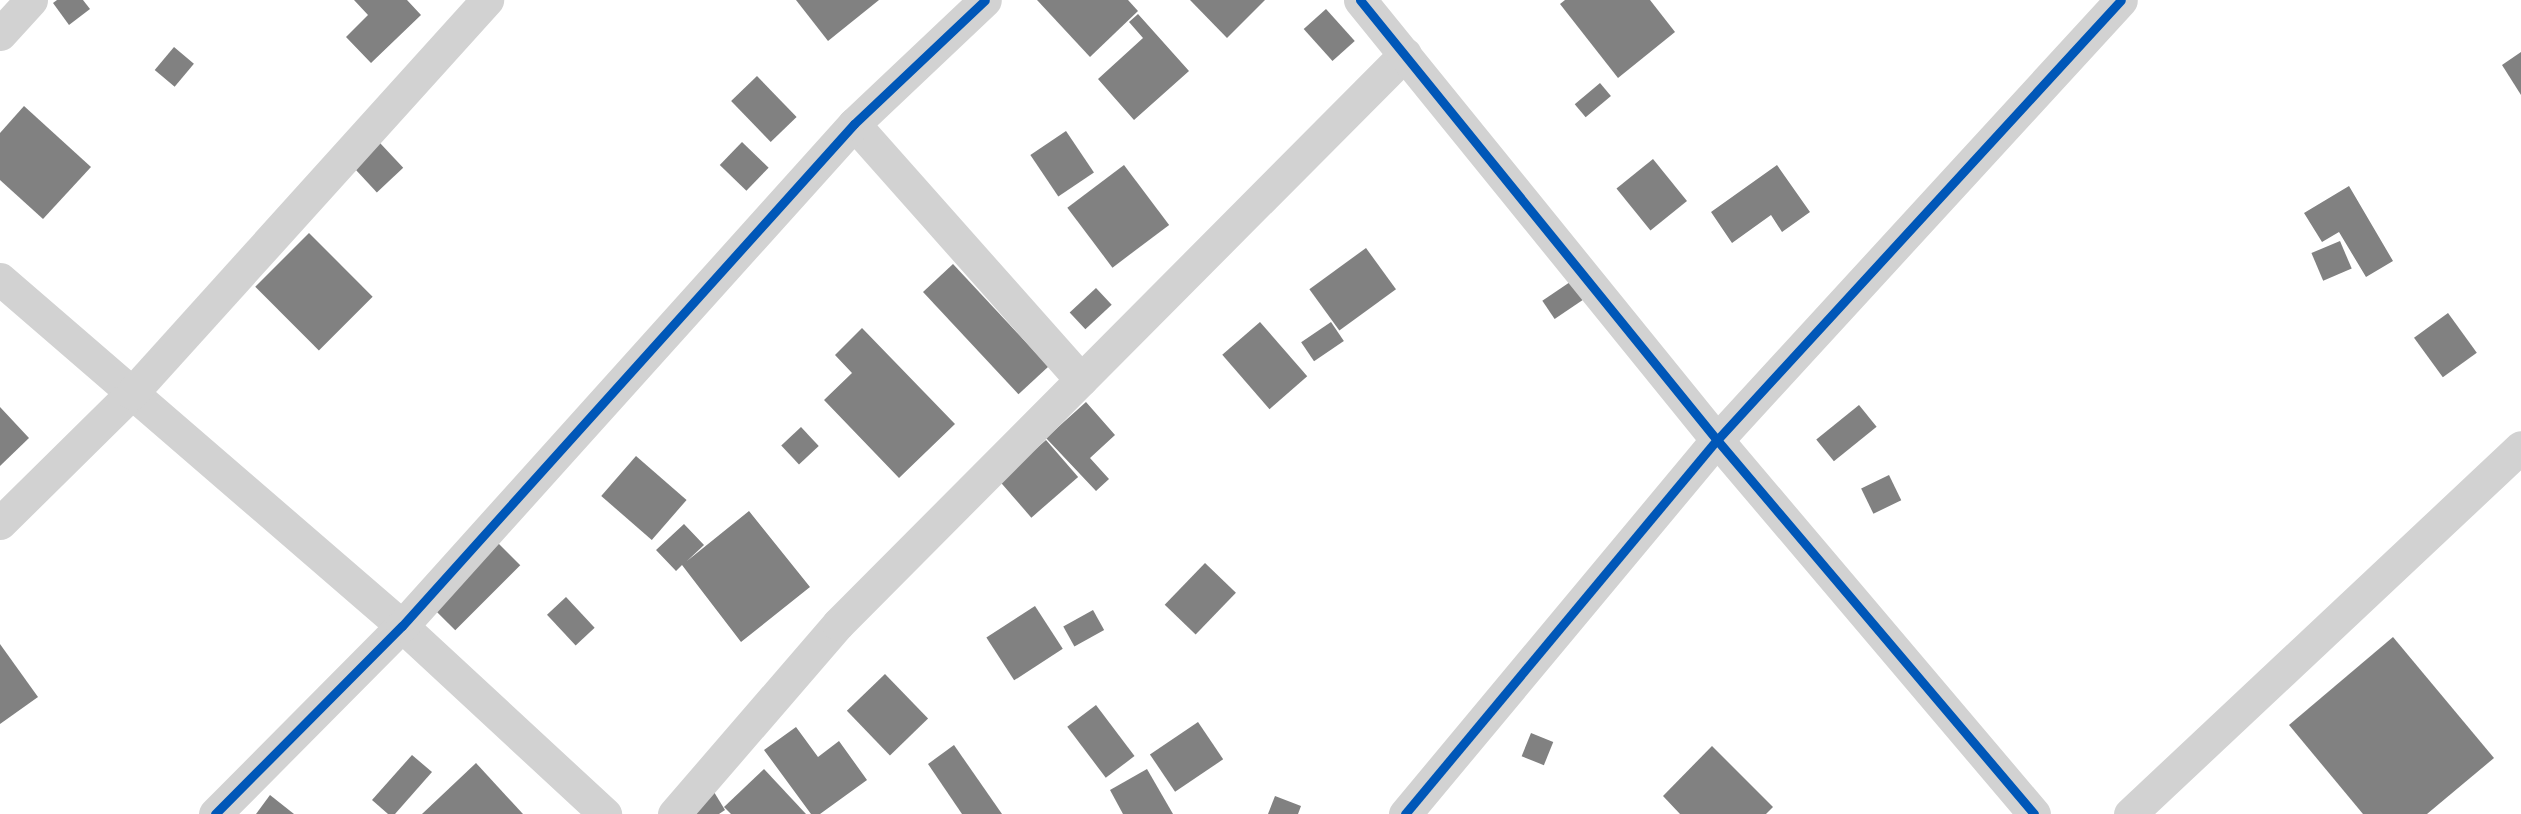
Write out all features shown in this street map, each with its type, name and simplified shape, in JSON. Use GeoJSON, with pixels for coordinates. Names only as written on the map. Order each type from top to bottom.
{"type":"FeatureCollection","features":[{"type":"Feature","properties":{"kind":"street"},"geometry":{"type":"LineString","coordinates":[[0,34],[31,0]]}},
{"type":"Feature","properties":{"kind":"street"},"geometry":{"type":"LineString","coordinates":[[0,523],[132,393],[487,0]]}},
{"type":"Feature","properties":{"kind":"street"},"geometry":{"type":"LineString","coordinates":[[215,814],[402,626],[854,124],[985,0]]}},
{"type":"Feature","properties":{"kind":"street"},"geometry":{"type":"LineString","coordinates":[[1360,0],[1717,440],[2034,814]]}},
{"type":"Feature","properties":{"kind":"street"},"geometry":{"type":"LineString","coordinates":[[1405,814],[1717,440],[2121,0]]}},
{"type":"Feature","properties":{"kind":"street"},"geometry":{"type":"LineString","coordinates":[[674,814],[838,624],[1405,54]]}},
{"type":"Feature","properties":{"kind":"street"},"geometry":{"type":"LineString","coordinates":[[854,124],[1081,380]]}},
{"type":"Feature","properties":{"kind":"street"},"geometry":{"type":"LineString","coordinates":[[0,279],[402,626],[605,814]]}},
{"type":"Feature","properties":{"kind":"street"},"geometry":{"type":"LineString","coordinates":[[2130,814],[2521,447]]}},
{"type":"Feature","properties":{"kind":"building"},"geometry":{"type":"Polygon","coordinates":[[[57,0],[83,0],[90,9],[69,25],[53,3],[57,0]]]}},
{"type":"Feature","properties":{"kind":"building"},"geometry":{"type":"Polygon","coordinates":[[[354,0],[407,0],[421,15],[371,63],[346,37],[368,15],[354,0]]]}},
{"type":"Feature","properties":{"kind":"building"},"geometry":{"type":"Polygon","coordinates":[[[796,0],[879,0],[828,41],[796,0]]]}},
{"type":"Feature","properties":{"kind":"building"},"geometry":{"type":"Polygon","coordinates":[[[1037,0],[1128,0],[1138,11],[1090,57],[1037,0]]]}},
{"type":"Feature","properties":{"kind":"building"},"geometry":{"type":"Polygon","coordinates":[[[1190,0],[1265,0],[1227,38],[1190,0]]]}},
{"type":"Feature","properties":{"kind":"building"},"geometry":{"type":"Polygon","coordinates":[[[1565,0],[1650,0],[1675,32],[1618,78],[1560,4],[1565,0]]]}},
{"type":"Feature","properties":{"kind":"building"},"geometry":{"type":"Polygon","coordinates":[[[1326,9],[1355,41],[1332,61],[1304,29],[1326,9]]]}},
{"type":"Feature","properties":{"kind":"building"},"geometry":{"type":"Polygon","coordinates":[[[1138,14],[1189,71],[1134,120],[1098,79],[1143,38],[1129,22],[1138,14]]]}},
{"type":"Feature","properties":{"kind":"building"},"geometry":{"type":"Polygon","coordinates":[[[174,47],[194,64],[175,87],[155,70],[174,47]]]}},
{"type":"Feature","properties":{"kind":"building"},"geometry":{"type":"Polygon","coordinates":[[[2521,52],[2521,95],[2502,65],[2521,52]]]}},
{"type":"Feature","properties":{"kind":"building"},"geometry":{"type":"Polygon","coordinates":[[[757,76],[797,117],[771,142],[731,101],[757,76]]]}},
{"type":"Feature","properties":{"kind":"building"},"geometry":{"type":"Polygon","coordinates":[[[1600,83],[1611,96],[1586,117],[1575,104],[1600,83]]]}},
{"type":"Feature","properties":{"kind":"building"},"geometry":{"type":"Polygon","coordinates":[[[24,106],[91,167],[43,219],[0,180],[0,133],[24,106]]]}},
{"type":"Feature","properties":{"kind":"building"},"geometry":{"type":"Polygon","coordinates":[[[1066,131],[1094,172],[1058,196],[1030,155],[1066,131]]]}},
{"type":"Feature","properties":{"kind":"building"},"geometry":{"type":"Polygon","coordinates":[[[742,142],[769,168],[746,191],[720,165],[742,142]]]}},
{"type":"Feature","properties":{"kind":"building"},"geometry":{"type":"Polygon","coordinates":[[[380,143],[403,168],[377,192],[354,168],[380,143]]]}},
{"type":"Feature","properties":{"kind":"building"},"geometry":{"type":"Polygon","coordinates":[[[1653,159],[1687,201],[1650,231],[1616,189],[1653,159]]]}},
{"type":"Feature","properties":{"kind":"building"},"geometry":{"type":"Polygon","coordinates":[[[1124,165],[1169,225],[1112,268],[1067,208],[1124,165]]]}},
{"type":"Feature","properties":{"kind":"building"},"geometry":{"type":"Polygon","coordinates":[[[1777,165],[1810,212],[1782,232],[1771,215],[1732,243],[1711,212],[1777,165]]]}},
{"type":"Feature","properties":{"kind":"building"},"geometry":{"type":"Polygon","coordinates":[[[2349,186],[2393,261],[2366,277],[2339,232],[2322,242],[2304,213],[2349,186]]]}},
{"type":"Feature","properties":{"kind":"building"},"geometry":{"type":"Polygon","coordinates":[[[309,233],[373,297],[319,350],[255,287],[309,233]]]}},
{"type":"Feature","properties":{"kind":"building"},"geometry":{"type":"Polygon","coordinates":[[[2340,241],[2352,269],[2323,281],[2311,253],[2340,241]]]}},
{"type":"Feature","properties":{"kind":"building"},"geometry":{"type":"Polygon","coordinates":[[[1366,248],[1396,289],[1339,330],[1309,289],[1366,248]]]}},
{"type":"Feature","properties":{"kind":"building"},"geometry":{"type":"Polygon","coordinates":[[[953,264],[1048,366],[1018,394],[923,292],[953,264]]]}},
{"type":"Feature","properties":{"kind":"building"},"geometry":{"type":"Polygon","coordinates":[[[1573,280],[1585,298],[1555,319],[1542,301],[1573,280]]]}},
{"type":"Feature","properties":{"kind":"building"},"geometry":{"type":"Polygon","coordinates":[[[1096,288],[1112,305],[1085,329],[1070,313],[1096,288]]]}},
{"type":"Feature","properties":{"kind":"building"},"geometry":{"type":"Polygon","coordinates":[[[2448,313],[2477,353],[2443,377],[2414,338],[2448,313]]]}},
{"type":"Feature","properties":{"kind":"building"},"geometry":{"type":"Polygon","coordinates":[[[1260,322],[1307,376],[1270,409],[1222,355],[1260,322]]]}},
{"type":"Feature","properties":{"kind":"building"},"geometry":{"type":"Polygon","coordinates":[[[1331,322],[1344,341],[1314,361],[1301,342],[1331,322]]]}},
{"type":"Feature","properties":{"kind":"building"},"geometry":{"type":"Polygon","coordinates":[[[862,328],[955,424],[899,478],[824,400],[852,373],[835,355],[862,328]]]}},
{"type":"Feature","properties":{"kind":"building"},"geometry":{"type":"Polygon","coordinates":[[[1086,402],[1115,435],[1090,458],[1109,479],[1096,491],[1046,438],[1086,402]]]}},
{"type":"Feature","properties":{"kind":"building"},"geometry":{"type":"Polygon","coordinates":[[[1859,405],[1877,427],[1834,461],[1816,440],[1859,405]]]}},
{"type":"Feature","properties":{"kind":"building"},"geometry":{"type":"Polygon","coordinates":[[[0,407],[29,438],[0,466],[0,407]]]}},
{"type":"Feature","properties":{"kind":"building"},"geometry":{"type":"Polygon","coordinates":[[[801,427],[819,446],[799,464],[781,445],[801,427]]]}},
{"type":"Feature","properties":{"kind":"building"},"geometry":{"type":"Polygon","coordinates":[[[1046,440],[1078,477],[1031,518],[999,481],[1046,440]]]}},
{"type":"Feature","properties":{"kind":"building"},"geometry":{"type":"Polygon","coordinates":[[[636,456],[687,500],[652,540],[601,496],[636,456]]]}},
{"type":"Feature","properties":{"kind":"building"},"geometry":{"type":"Polygon","coordinates":[[[1889,475],[1901,500],[1873,514],[1861,489],[1889,475]]]}},
{"type":"Feature","properties":{"kind":"building"},"geometry":{"type":"Polygon","coordinates":[[[749,511],[810,587],[741,642],[682,565],[676,571],[656,550],[684,524],[704,545],[687,561],[749,511]]]}},
{"type":"Feature","properties":{"kind":"building"},"geometry":{"type":"Polygon","coordinates":[[[492,537],[520,565],[455,630],[427,602],[492,537]]]}},
{"type":"Feature","properties":{"kind":"building"},"geometry":{"type":"Polygon","coordinates":[[[1205,563],[1236,593],[1196,635],[1165,605],[1205,563]]]}},
{"type":"Feature","properties":{"kind":"building"},"geometry":{"type":"Polygon","coordinates":[[[566,597],[595,628],[576,645],[547,615],[566,597]]]}},
{"type":"Feature","properties":{"kind":"building"},"geometry":{"type":"Polygon","coordinates":[[[1035,606],[1063,649],[1014,680],[986,638],[1035,606]]]}},
{"type":"Feature","properties":{"kind":"building"},"geometry":{"type":"Polygon","coordinates":[[[1093,610],[1104,630],[1074,647],[1063,626],[1093,610]]]}},
{"type":"Feature","properties":{"kind":"building"},"geometry":{"type":"Polygon","coordinates":[[[2393,637],[2494,758],[2427,814],[2363,814],[2289,725],[2393,637]]]}},
{"type":"Feature","properties":{"kind":"building"},"geometry":{"type":"Polygon","coordinates":[[[0,644],[38,697],[0,724],[0,644]]]}},
{"type":"Feature","properties":{"kind":"building"},"geometry":{"type":"Polygon","coordinates":[[[885,674],[928,719],[890,755],[847,711],[885,674]]]}},
{"type":"Feature","properties":{"kind":"building"},"geometry":{"type":"Polygon","coordinates":[[[1096,705],[1135,756],[1106,778],[1067,727],[1096,705]]]}},
{"type":"Feature","properties":{"kind":"building"},"geometry":{"type":"Polygon","coordinates":[[[1198,722],[1223,759],[1175,792],[1150,754],[1198,722]]]}},
{"type":"Feature","properties":{"kind":"building"},"geometry":{"type":"Polygon","coordinates":[[[796,727],[818,757],[839,741],[867,780],[820,814],[811,814],[764,750],[796,727]]]}},
{"type":"Feature","properties":{"kind":"building"},"geometry":{"type":"Polygon","coordinates":[[[1531,733],[1553,742],[1544,765],[1522,756],[1531,733]]]}},
{"type":"Feature","properties":{"kind":"building"},"geometry":{"type":"Polygon","coordinates":[[[954,745],[1002,814],[962,814],[928,764],[954,745]]]}},
{"type":"Feature","properties":{"kind":"building"},"geometry":{"type":"Polygon","coordinates":[[[1712,746],[1773,807],[1766,814],[1680,814],[1663,796],[1712,746]]]}},
{"type":"Feature","properties":{"kind":"building"},"geometry":{"type":"Polygon","coordinates":[[[412,755],[432,772],[395,814],[388,814],[372,800],[412,755]]]}},
{"type":"Feature","properties":{"kind":"building"},"geometry":{"type":"Polygon","coordinates":[[[476,763],[523,814],[422,814],[476,763]]]}},
{"type":"Feature","properties":{"kind":"building"},"geometry":{"type":"Polygon","coordinates":[[[764,769],[806,814],[731,814],[724,807],[764,769]]]}},
{"type":"Feature","properties":{"kind":"building"},"geometry":{"type":"Polygon","coordinates":[[[1147,769],[1173,814],[1123,814],[1110,790],[1147,769]]]}},
{"type":"Feature","properties":{"kind":"building"},"geometry":{"type":"Polygon","coordinates":[[[714,792],[725,810],[719,814],[683,814],[714,792]]]}},
{"type":"Feature","properties":{"kind":"building"},"geometry":{"type":"Polygon","coordinates":[[[270,795],[294,814],[256,814],[270,795]]]}},
{"type":"Feature","properties":{"kind":"building"},"geometry":{"type":"Polygon","coordinates":[[[1275,796],[1301,806],[1298,814],[1268,814],[1275,796]]]}},
{"type":"Feature","properties":{"kind":"cycle path"},"geometry":{"type":"LineString","coordinates":[[215,814],[402,626],[854,124],[985,0]]}},
{"type":"Feature","properties":{"kind":"cycle path"},"geometry":{"type":"LineString","coordinates":[[1360,0],[1717,440],[2034,814]]}},
{"type":"Feature","properties":{"kind":"cycle path"},"geometry":{"type":"LineString","coordinates":[[1405,814],[1717,440],[2121,0]]}}]}
